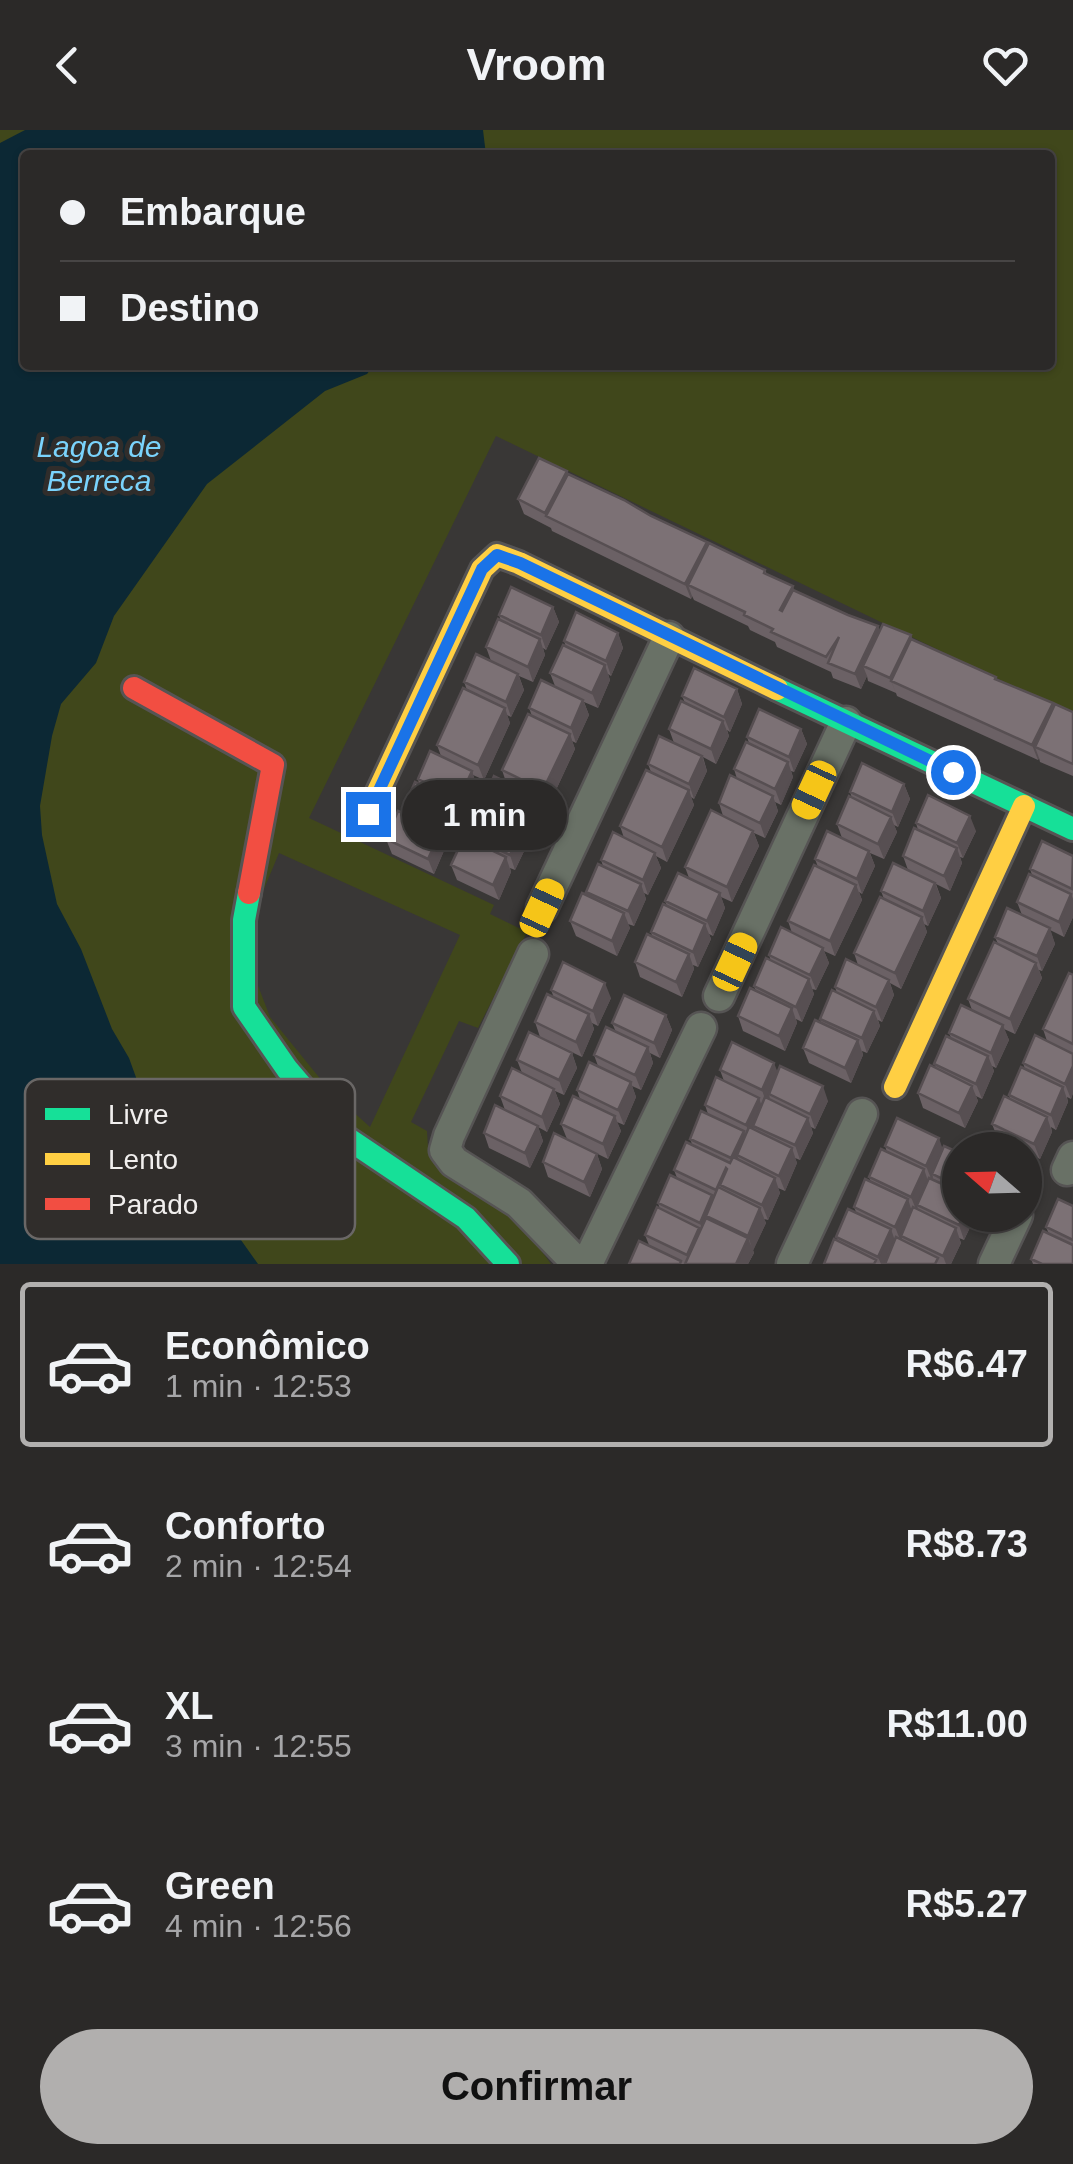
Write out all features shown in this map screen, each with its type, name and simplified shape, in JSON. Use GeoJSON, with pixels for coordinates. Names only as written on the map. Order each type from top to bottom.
{"type":"FeatureCollection","features":[{"type":"Feature","properties":{"kind":"street"},"geometry":{"type":"LineString","coordinates":[[368,814],[482,569],[497,555],[1073,829]]}},
{"type":"Feature","properties":{"kind":"street"},"geometry":{"type":"LineString","coordinates":[[542,908],[669,637]]}},
{"type":"Feature","properties":{"kind":"street"},"geometry":{"type":"LineString","coordinates":[[134,688],[273,764],[244,920],[244,1007],[296,1079]]}},
{"type":"Feature","properties":{"kind":"street"},"geometry":{"type":"LineString","coordinates":[[719,996],[846,722]]}},
{"type":"Feature","properties":{"kind":"street"},"geometry":{"type":"LineString","coordinates":[[895,1086],[1024,806]]}},
{"type":"Feature","properties":{"kind":"street"},"geometry":{"type":"LineString","coordinates":[[533,954],[445,1150],[454,1162],[519,1202],[578,1264]]}},
{"type":"Feature","properties":{"kind":"street"},"geometry":{"type":"LineString","coordinates":[[586,1264],[701,1028]]}},
{"type":"Feature","properties":{"kind":"street"},"geometry":{"type":"LineString","coordinates":[[792,1264],[862,1114]]}},
{"type":"Feature","properties":{"kind":"street"},"geometry":{"type":"LineString","coordinates":[[355,1143],[466,1218],[508,1264]]}},
{"type":"Feature","properties":{"kind":"street"},"geometry":{"type":"LineString","coordinates":[[994,1264],[1009,1232]]}},
{"type":"Feature","properties":{"kind":"green space"},"geometry":{"type":"Polygon","coordinates":[[[0,130],[1073,130],[1073,715],[496,436],[309,818],[494,905],[490,914],[527,932],[478,1028],[459,1021],[411,1122],[427,1131],[433,1157],[509,1207],[551,1264],[0,1264],[0,130]],[[279,853],[254,913],[251,967],[270,1017],[320,1079],[25,1079],[25,1239],[355,1239],[355,1114],[370,1127],[460,935],[279,853]]]}},
{"type":"Feature","properties":{"kind":"water","name":"Lagoa de Berreca"},"geometry":{"type":"Polygon","coordinates":[[[25,130],[483,130],[485,150],[20,150],[20,370],[370,370],[325,391],[207,484],[114,616],[96,663],[61,704],[40,806],[57,904],[81,949],[137,1079],[25,1079],[25,1239],[240,1239],[258,1264],[0,1264],[0,143],[25,130]]]}},
{"type":"Feature","properties":{"kind":"building"},"geometry":{"type":"Polygon","coordinates":[[[539,458],[567,471],[545,513],[518,499],[539,458]]]}},
{"type":"Feature","properties":{"kind":"building"},"geometry":{"type":"Polygon","coordinates":[[[568,474],[707,542],[685,584],[546,516],[568,474]]]}},
{"type":"Feature","properties":{"kind":"building"},"geometry":{"type":"Polygon","coordinates":[[[709,543],[793,586],[782,611],[793,590],[878,626],[855,674],[828,663],[839,637],[826,657],[771,632],[773,629],[744,615],[745,612],[688,585],[709,543]]]}},
{"type":"Feature","properties":{"kind":"building"},"geometry":{"type":"Polygon","coordinates":[[[511,587],[553,607],[541,635],[499,615],[511,587]]]}},
{"type":"Feature","properties":{"kind":"building"},"geometry":{"type":"Polygon","coordinates":[[[576,612],[618,633],[606,661],[564,641],[576,612]]]}},
{"type":"Feature","properties":{"kind":"building"},"geometry":{"type":"Polygon","coordinates":[[[498,619],[540,639],[528,667],[486,647],[498,619]]]}},
{"type":"Feature","properties":{"kind":"building"},"geometry":{"type":"Polygon","coordinates":[[[883,624],[911,635],[890,678],[863,666],[883,624]]]}},
{"type":"Feature","properties":{"kind":"building"},"geometry":{"type":"Polygon","coordinates":[[[911,639],[1053,703],[1032,745],[891,681],[911,639]]]}},
{"type":"Feature","properties":{"kind":"building"},"geometry":{"type":"Polygon","coordinates":[[[563,645],[605,665],[592,693],[550,673],[563,645]]]}},
{"type":"Feature","properties":{"kind":"building"},"geometry":{"type":"Polygon","coordinates":[[[476,654],[518,674],[506,702],[464,682],[476,654]]]}},
{"type":"Feature","properties":{"kind":"building"},"geometry":{"type":"Polygon","coordinates":[[[694,668],[737,689],[724,717],[682,696],[694,668]]]}},
{"type":"Feature","properties":{"kind":"building"},"geometry":{"type":"Polygon","coordinates":[[[541,680],[583,700],[571,728],[529,708],[541,680]]]}},
{"type":"Feature","properties":{"kind":"building"},"geometry":{"type":"Polygon","coordinates":[[[463,688],[505,708],[478,765],[437,745],[463,688]]]}},
{"type":"Feature","properties":{"kind":"building"},"geometry":{"type":"Polygon","coordinates":[[[681,701],[723,721],[711,749],[669,729],[681,701]]]}},
{"type":"Feature","properties":{"kind":"building"},"geometry":{"type":"Polygon","coordinates":[[[1055,704],[1073,712],[1073,764],[1035,747],[1055,704]]]}},
{"type":"Feature","properties":{"kind":"building"},"geometry":{"type":"Polygon","coordinates":[[[759,709],[801,729],[789,757],[747,737],[759,709]]]}},
{"type":"Feature","properties":{"kind":"building"},"geometry":{"type":"Polygon","coordinates":[[[528,714],[570,734],[543,790],[502,770],[528,714]]]}},
{"type":"Feature","properties":{"kind":"building"},"geometry":{"type":"Polygon","coordinates":[[[659,736],[702,756],[689,784],[648,764],[659,736]]]}},
{"type":"Feature","properties":{"kind":"building"},"geometry":{"type":"Polygon","coordinates":[[[746,742],[788,762],[775,789],[734,769],[746,742]]]}},
{"type":"Feature","properties":{"kind":"building"},"geometry":{"type":"Polygon","coordinates":[[[430,751],[472,771],[459,799],[418,779],[430,751]]]}},
{"type":"Feature","properties":{"kind":"building"},"geometry":{"type":"Polygon","coordinates":[[[862,763],[904,784],[892,812],[850,792],[862,763]]]}},
{"type":"Feature","properties":{"kind":"building"},"geometry":{"type":"Polygon","coordinates":[[[646,770],[689,790],[662,847],[620,826],[646,770]]]}},
{"type":"Feature","properties":{"kind":"building"},"geometry":{"type":"Polygon","coordinates":[[[730,775],[773,796],[760,823],[719,803],[730,775]]]}},
{"type":"Feature","properties":{"kind":"building"},"geometry":{"type":"Polygon","coordinates":[[[494,776],[537,797],[524,824],[482,804],[494,776]]]}},
{"type":"Feature","properties":{"kind":"building"},"geometry":{"type":"Polygon","coordinates":[[[415,782],[457,802],[445,830],[403,810],[415,782]]]}},
{"type":"Feature","properties":{"kind":"building"},"geometry":{"type":"Polygon","coordinates":[[[928,795],[970,816],[957,843],[916,823],[928,795]]]}},
{"type":"Feature","properties":{"kind":"building"},"geometry":{"type":"Polygon","coordinates":[[[849,796],[891,817],[878,844],[837,824],[849,796]]]}},
{"type":"Feature","properties":{"kind":"building"},"geometry":{"type":"Polygon","coordinates":[[[480,807],[522,828],[510,855],[468,835],[480,807]]]}},
{"type":"Feature","properties":{"kind":"building"},"geometry":{"type":"Polygon","coordinates":[[[711,810],[753,831],[727,887],[685,867],[711,810]]]}},
{"type":"Feature","properties":{"kind":"building"},"geometry":{"type":"Polygon","coordinates":[[[398,811],[441,831],[428,859],[386,839],[398,811]]]}},
{"type":"Feature","properties":{"kind":"building"},"geometry":{"type":"Polygon","coordinates":[[[914,828],[957,848],[944,876],[903,856],[914,828]]]}},
{"type":"Feature","properties":{"kind":"building"},"geometry":{"type":"Polygon","coordinates":[[[827,831],[869,851],[857,879],[815,859],[827,831]]]}},
{"type":"Feature","properties":{"kind":"building"},"geometry":{"type":"Polygon","coordinates":[[[613,832],[655,853],[643,880],[601,860],[613,832]]]}},
{"type":"Feature","properties":{"kind":"building"},"geometry":{"type":"Polygon","coordinates":[[[464,837],[506,857],[493,885],[451,865],[464,837]]]}},
{"type":"Feature","properties":{"kind":"building"},"geometry":{"type":"Polygon","coordinates":[[[1042,841],[1073,856],[1072,889],[1030,869],[1042,841]]]}},
{"type":"Feature","properties":{"kind":"building"},"geometry":{"type":"Polygon","coordinates":[[[893,863],[935,883],[923,911],[881,891],[893,863]]]}},
{"type":"Feature","properties":{"kind":"building"},"geometry":{"type":"Polygon","coordinates":[[[598,864],[641,884],[628,911],[586,892],[598,864]]]}},
{"type":"Feature","properties":{"kind":"building"},"geometry":{"type":"Polygon","coordinates":[[[814,865],[856,885],[830,941],[788,921],[814,865]]]}},
{"type":"Feature","properties":{"kind":"building"},"geometry":{"type":"Polygon","coordinates":[[[678,873],[720,893],[707,921],[665,901],[678,873]]]}},
{"type":"Feature","properties":{"kind":"building"},"geometry":{"type":"Polygon","coordinates":[[[1029,874],[1071,894],[1059,922],[1017,902],[1029,874]]]}},
{"type":"Feature","properties":{"kind":"building"},"geometry":{"type":"Polygon","coordinates":[[[582,893],[624,913],[612,941],[570,921],[582,893]]]}},
{"type":"Feature","properties":{"kind":"building"},"geometry":{"type":"Polygon","coordinates":[[[880,897],[922,917],[895,973],[854,953],[880,897]]]}},
{"type":"Feature","properties":{"kind":"building"},"geometry":{"type":"Polygon","coordinates":[[[663,904],[705,924],[693,952],[651,932],[663,904]]]}},
{"type":"Feature","properties":{"kind":"building"},"geometry":{"type":"Polygon","coordinates":[[[1007,908],[1050,928],[1037,956],[995,937],[1007,908]]]}},
{"type":"Feature","properties":{"kind":"building"},"geometry":{"type":"Polygon","coordinates":[[[781,927],[823,948],[810,975],[769,955],[781,927]]]}},
{"type":"Feature","properties":{"kind":"building"},"geometry":{"type":"Polygon","coordinates":[[[647,934],[689,954],[676,982],[635,962],[647,934]]]}},
{"type":"Feature","properties":{"kind":"building"},"geometry":{"type":"Polygon","coordinates":[[[994,942],[1036,963],[1010,1019],[968,999],[994,942]]]}},
{"type":"Feature","properties":{"kind":"building"},"geometry":{"type":"Polygon","coordinates":[[[766,958],[809,979],[796,1007],[754,986],[766,958]]]}},
{"type":"Feature","properties":{"kind":"building"},"geometry":{"type":"Polygon","coordinates":[[[846,959],[889,980],[876,1007],[835,987],[846,959]]]}},
{"type":"Feature","properties":{"kind":"building"},"geometry":{"type":"Polygon","coordinates":[[[563,962],[605,983],[593,1011],[551,990],[563,962]]]}},
{"type":"Feature","properties":{"kind":"building"},"geometry":{"type":"Polygon","coordinates":[[[1069,973],[1073,975],[1073,1044],[1043,1029],[1069,973]]]}},
{"type":"Feature","properties":{"kind":"building"},"geometry":{"type":"Polygon","coordinates":[[[750,988],[792,1008],[779,1036],[738,1016],[750,988]]]}},
{"type":"Feature","properties":{"kind":"building"},"geometry":{"type":"Polygon","coordinates":[[[832,990],[874,1011],[862,1038],[820,1019],[832,990]]]}},
{"type":"Feature","properties":{"kind":"building"},"geometry":{"type":"Polygon","coordinates":[[[547,994],[589,1014],[576,1042],[535,1022],[547,994]]]}},
{"type":"Feature","properties":{"kind":"building"},"geometry":{"type":"Polygon","coordinates":[[[624,995],[666,1015],[654,1043],[612,1023],[624,995]]]}},
{"type":"Feature","properties":{"kind":"building"},"geometry":{"type":"Polygon","coordinates":[[[961,1005],[1003,1025],[991,1053],[949,1033],[961,1005]]]}},
{"type":"Feature","properties":{"kind":"building"},"geometry":{"type":"Polygon","coordinates":[[[815,1020],[858,1040],[845,1068],[803,1048],[815,1020]]]}},
{"type":"Feature","properties":{"kind":"building"},"geometry":{"type":"Polygon","coordinates":[[[606,1027],[648,1047],[635,1075],[594,1055],[606,1027]]]}},
{"type":"Feature","properties":{"kind":"building"},"geometry":{"type":"Polygon","coordinates":[[[529,1032],[572,1053],[559,1080],[517,1060],[529,1032]]]}},
{"type":"Feature","properties":{"kind":"building"},"geometry":{"type":"Polygon","coordinates":[[[1035,1035],[1073,1054],[1073,1066],[1065,1084],[1023,1063],[1035,1035]]]}},
{"type":"Feature","properties":{"kind":"building"},"geometry":{"type":"Polygon","coordinates":[[[946,1036],[988,1056],[976,1084],[934,1064],[946,1036]]]}},
{"type":"Feature","properties":{"kind":"building"},"geometry":{"type":"Polygon","coordinates":[[[732,1042],[774,1063],[762,1090],[720,1070],[732,1042]]]}},
{"type":"Feature","properties":{"kind":"building"},"geometry":{"type":"Polygon","coordinates":[[[589,1062],[631,1082],[618,1110],[577,1090],[589,1062]]]}},
{"type":"Feature","properties":{"kind":"building"},"geometry":{"type":"Polygon","coordinates":[[[930,1065],[972,1086],[959,1113],[918,1093],[930,1065]]]}},
{"type":"Feature","properties":{"kind":"building"},"geometry":{"type":"Polygon","coordinates":[[[780,1066],[823,1086],[810,1114],[769,1094],[780,1066]]]}},
{"type":"Feature","properties":{"kind":"building"},"geometry":{"type":"Polygon","coordinates":[[[1021,1067],[1063,1087],[1051,1115],[1009,1095],[1021,1067]]]}},
{"type":"Feature","properties":{"kind":"building"},"geometry":{"type":"Polygon","coordinates":[[[512,1068],[554,1089],[542,1117],[500,1096],[512,1068]]]}},
{"type":"Feature","properties":{"kind":"building"},"geometry":{"type":"Polygon","coordinates":[[[716,1077],[759,1098],[746,1125],[705,1105],[716,1077]]]}},
{"type":"Feature","properties":{"kind":"building"},"geometry":{"type":"Polygon","coordinates":[[[573,1096],[615,1116],[603,1144],[561,1124],[573,1096]]]}},
{"type":"Feature","properties":{"kind":"building"},"geometry":{"type":"Polygon","coordinates":[[[1004,1096],[1047,1117],[1040,1132],[1009,1132],[992,1124],[1004,1096]]]}},
{"type":"Feature","properties":{"kind":"building"},"geometry":{"type":"Polygon","coordinates":[[[765,1097],[808,1118],[795,1145],[753,1126],[765,1097]]]}},
{"type":"Feature","properties":{"kind":"building"},"geometry":{"type":"Polygon","coordinates":[[[495,1105],[538,1126],[525,1153],[484,1133],[495,1105]]]}},
{"type":"Feature","properties":{"kind":"building"},"geometry":{"type":"Polygon","coordinates":[[[701,1111],[744,1131],[731,1158],[690,1139],[701,1111]]]}},
{"type":"Feature","properties":{"kind":"building"},"geometry":{"type":"Polygon","coordinates":[[[897,1118],[939,1138],[926,1166],[885,1146],[897,1118]]]}},
{"type":"Feature","properties":{"kind":"building"},"geometry":{"type":"Polygon","coordinates":[[[749,1127],[792,1148],[779,1176],[737,1155],[749,1127]]]}},
{"type":"Feature","properties":{"kind":"building"},"geometry":{"type":"Polygon","coordinates":[[[554,1133],[597,1154],[584,1182],[543,1162],[554,1133]]]}},
{"type":"Feature","properties":{"kind":"building"},"geometry":{"type":"Polygon","coordinates":[[[686,1142],[730,1163],[733,1157],[775,1178],[762,1205],[720,1185],[726,1168],[716,1190],[674,1170],[686,1142]]]}},
{"type":"Feature","properties":{"kind":"building"},"geometry":{"type":"Polygon","coordinates":[[[881,1149],[924,1169],[911,1197],[869,1177],[881,1149]]]}},
{"type":"Feature","properties":{"kind":"building"},"geometry":{"type":"Polygon","coordinates":[[[942,1151],[942,1179],[932,1174],[942,1151]]]}},
{"type":"Feature","properties":{"kind":"building"},"geometry":{"type":"Polygon","coordinates":[[[670,1175],[712,1195],[700,1223],[658,1203],[670,1175]]]}},
{"type":"Feature","properties":{"kind":"building"},"geometry":{"type":"Polygon","coordinates":[[[929,1178],[942,1184],[942,1217],[917,1205],[929,1178]]]}},
{"type":"Feature","properties":{"kind":"building"},"geometry":{"type":"Polygon","coordinates":[[[865,1179],[908,1199],[895,1227],[854,1207],[865,1179]]]}},
{"type":"Feature","properties":{"kind":"building"},"geometry":{"type":"Polygon","coordinates":[[[718,1187],[760,1208],[748,1236],[706,1216],[718,1187]]]}},
{"type":"Feature","properties":{"kind":"building"},"geometry":{"type":"Polygon","coordinates":[[[1058,1199],[1073,1206],[1073,1240],[1046,1227],[1058,1199]]]}},
{"type":"Feature","properties":{"kind":"building"},"geometry":{"type":"Polygon","coordinates":[[[657,1207],[699,1228],[687,1255],[645,1235],[657,1207]]]}},
{"type":"Feature","properties":{"kind":"building"},"geometry":{"type":"Polygon","coordinates":[[[913,1207],[942,1221],[942,1232],[954,1232],[943,1256],[901,1236],[913,1207]]]}},
{"type":"Feature","properties":{"kind":"building"},"geometry":{"type":"Polygon","coordinates":[[[848,1209],[891,1229],[878,1257],[836,1237],[848,1209]]]}},
{"type":"Feature","properties":{"kind":"building"},"geometry":{"type":"Polygon","coordinates":[[[706,1218],[748,1238],[736,1264],[685,1264],[706,1218]]]}},
{"type":"Feature","properties":{"kind":"building"},"geometry":{"type":"Polygon","coordinates":[[[1043,1231],[1073,1245],[1073,1264],[1042,1264],[1031,1259],[1043,1231]]]}},
{"type":"Feature","properties":{"kind":"building"},"geometry":{"type":"Polygon","coordinates":[[[896,1237],[938,1258],[935,1264],[885,1264],[896,1237]]]}},
{"type":"Feature","properties":{"kind":"building"},"geometry":{"type":"Polygon","coordinates":[[[834,1239],[876,1260],[874,1264],[824,1264],[834,1239]]]}},
{"type":"Feature","properties":{"kind":"building"},"geometry":{"type":"Polygon","coordinates":[[[639,1241],[681,1261],[680,1264],[629,1264],[639,1241]]]}},
{"type":"Feature","properties":{"kind":"traffic: fast"},"geometry":{"type":"LineString","coordinates":[[777,689],[1073,829]]}},
{"type":"Feature","properties":{"kind":"traffic: fast"},"geometry":{"type":"LineString","coordinates":[[249,893],[244,920],[244,1007],[296,1079]]}},
{"type":"Feature","properties":{"kind":"traffic: fast"},"geometry":{"type":"LineString","coordinates":[[355,1143],[466,1218],[508,1264]]}},
{"type":"Feature","properties":{"kind":"traffic: slow"},"geometry":{"type":"LineString","coordinates":[[368,813],[482,569],[497,555],[777,689]]}},
{"type":"Feature","properties":{"kind":"traffic: slow"},"geometry":{"type":"LineString","coordinates":[[895,1087],[1024,806]]}},
{"type":"Feature","properties":{"kind":"traffic: jam"},"geometry":{"type":"LineString","coordinates":[[134,688],[273,765],[249,893]]}},
{"type":"Feature","properties":{"kind":"route"},"geometry":{"type":"LineString","coordinates":[[368,814],[482,569],[497,555],[953,772]]}}]}
